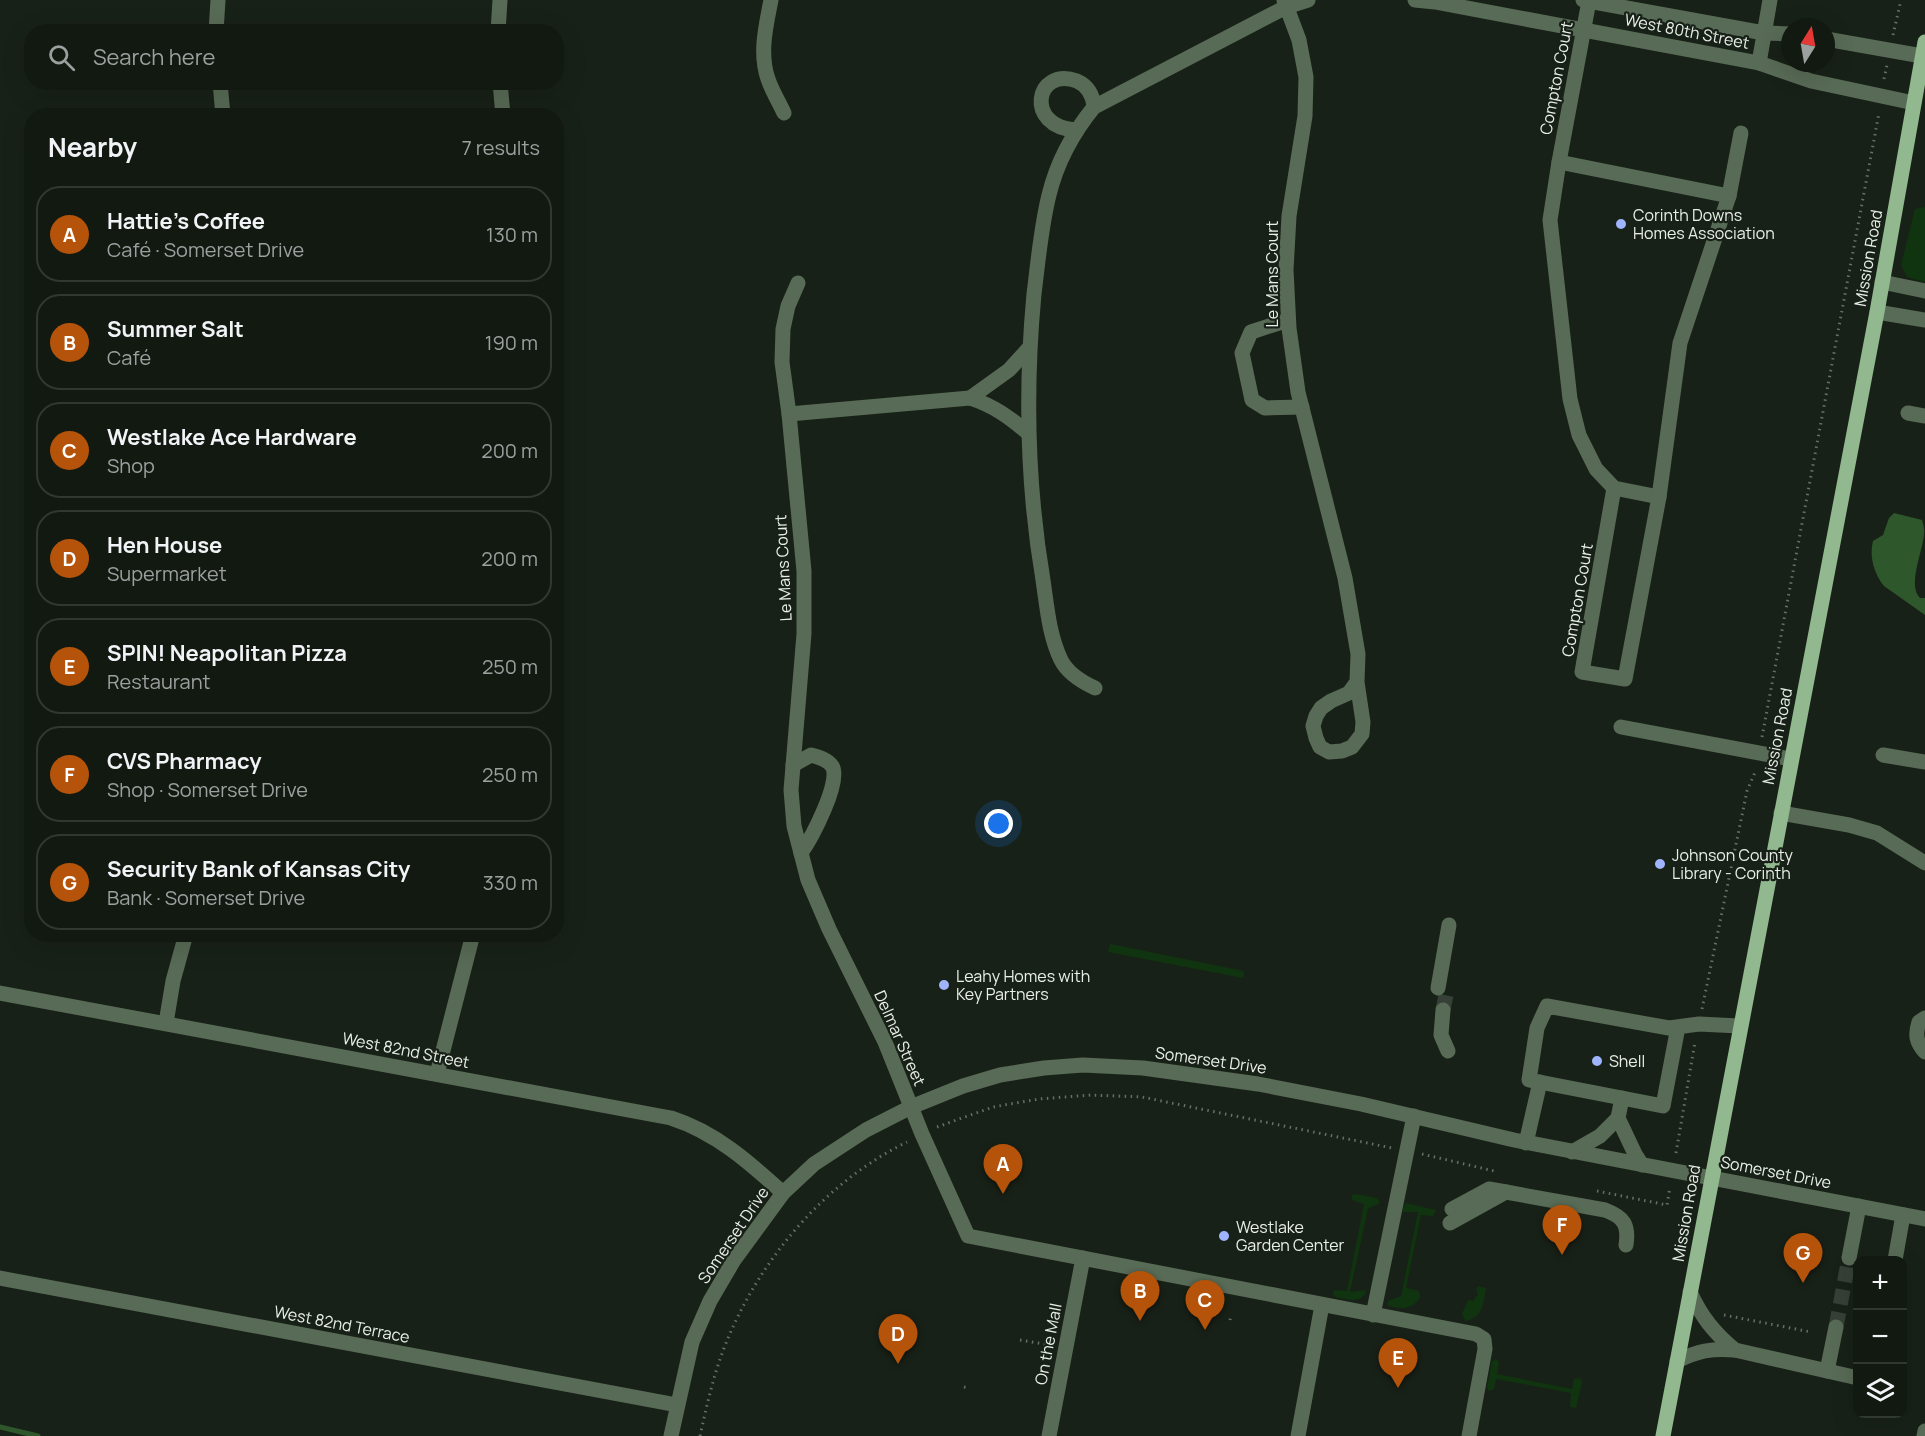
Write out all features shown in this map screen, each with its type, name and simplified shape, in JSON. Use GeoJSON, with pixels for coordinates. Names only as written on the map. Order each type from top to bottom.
{"type":"FeatureCollection","features":[{"type":"Feature","properties":{"kind":"main road","name":"Mission Road"},"geometry":{"type":"LineString","coordinates":[[1663,1436],[1710,1178],[1877,312],[1924,49]]}},
{"type":"Feature","properties":{"kind":"street"},"geometry":{"type":"LineString","coordinates":[[216,24],[218,0]]}},
{"type":"Feature","properties":{"kind":"street"},"geometry":{"type":"LineString","coordinates":[[498,24],[500,0]]}},
{"type":"Feature","properties":{"kind":"street"},"geometry":{"type":"LineString","coordinates":[[771,0],[764,55],[768,78],[784,113]]}},
{"type":"Feature","properties":{"kind":"street"},"geometry":{"type":"LineString","coordinates":[[1095,688],[1079,680],[1062,662],[1052,633],[1038,550],[1028,434],[1029,348],[1038,262],[1048,197],[1057,169],[1076,130],[1094,107],[1285,3],[1308,0]]}},
{"type":"Feature","properties":{"kind":"street","name":"West 80th Street"},"geometry":{"type":"LineString","coordinates":[[1414,0],[1493,6],[1583,29],[1759,63],[1811,81],[1914,103]]}},
{"type":"Feature","properties":{"kind":"street"},"geometry":{"type":"LineString","coordinates":[[1759,63],[1770,0]]}},
{"type":"Feature","properties":{"kind":"street","name":"West 80th Street"},"geometry":{"type":"LineString","coordinates":[[1586,1],[1764,33],[1781,34]]}},
{"type":"Feature","properties":{"kind":"street","name":"Compton Court"},"geometry":{"type":"LineString","coordinates":[[1586,1],[1550,220],[1570,399],[1579,435],[1596,469],[1614,488],[1582,672],[1625,679],[1659,497],[1680,343],[1729,196],[1742,132]]}},
{"type":"Feature","properties":{"kind":"street","name":"Le Mans Court"},"geometry":{"type":"LineString","coordinates":[[1285,3],[1299,40],[1306,77],[1305,116],[1289,216],[1286,270],[1288,320],[1298,392],[1345,578],[1358,654],[1357,682],[1364,722],[1362,734],[1352,747],[1329,752],[1320,747],[1316,738],[1314,726],[1316,716],[1321,708],[1331,701],[1349,693],[1357,682]]}},
{"type":"Feature","properties":{"kind":"street"},"geometry":{"type":"LineString","coordinates":[[1835,40],[1924,49]]}},
{"type":"Feature","properties":{"kind":"street"},"geometry":{"type":"LineString","coordinates":[[1076,130],[1057,126],[1046,117],[1041,106],[1046,86],[1059,79],[1070,79],[1082,83],[1090,91],[1094,107]]}},
{"type":"Feature","properties":{"kind":"street"},"geometry":{"type":"LineString","coordinates":[[221,90],[222,108]]}},
{"type":"Feature","properties":{"kind":"street"},"geometry":{"type":"LineString","coordinates":[[501,90],[502,108]]}},
{"type":"Feature","properties":{"kind":"street"},"geometry":{"type":"LineString","coordinates":[[1559,162],[1729,196]]}},
{"type":"Feature","properties":{"kind":"street"},"geometry":{"type":"LineString","coordinates":[[1882,282],[1925,291]]}},
{"type":"Feature","properties":{"kind":"street","name":"Le Mans Court"},"geometry":{"type":"LineString","coordinates":[[796,721],[804,634],[804,571],[782,362],[783,329],[788,306],[798,283]]}},
{"type":"Feature","properties":{"kind":"street"},"geometry":{"type":"LineString","coordinates":[[1877,312],[1925,320]]}},
{"type":"Feature","properties":{"kind":"street"},"geometry":{"type":"LineString","coordinates":[[1288,320],[1251,332],[1242,353],[1252,400],[1265,408],[1302,407]]}},
{"type":"Feature","properties":{"kind":"street"},"geometry":{"type":"LineString","coordinates":[[970,398],[1009,370],[1029,348]]}},
{"type":"Feature","properties":{"kind":"street"},"geometry":{"type":"LineString","coordinates":[[789,414],[970,398],[990,405],[1008,416],[1028,434]]}},
{"type":"Feature","properties":{"kind":"street"},"geometry":{"type":"LineString","coordinates":[[1908,413],[1925,416]]}},
{"type":"Feature","properties":{"kind":"street"},"geometry":{"type":"LineString","coordinates":[[1614,488],[1659,497]]}},
{"type":"Feature","properties":{"kind":"street","name":"Delmar Street"},"geometry":{"type":"LineString","coordinates":[[796,721],[791,790],[794,826],[808,880],[829,929],[885,1042],[910,1107],[968,1236],[1083,1258]]}},
{"type":"Feature","properties":{"kind":"street"},"geometry":{"type":"LineString","coordinates":[[1621,727],[1791,759]]}},
{"type":"Feature","properties":{"kind":"street"},"geometry":{"type":"LineString","coordinates":[[793,765],[811,755],[823,758],[833,766],[835,779],[813,835],[801,853]]}},
{"type":"Feature","properties":{"kind":"street"},"geometry":{"type":"LineString","coordinates":[[1882,755],[1925,762]]}},
{"type":"Feature","properties":{"kind":"street"},"geometry":{"type":"LineString","coordinates":[[1781,813],[1849,825],[1877,833],[1925,863]]}},
{"type":"Feature","properties":{"kind":"street"},"geometry":{"type":"LineString","coordinates":[[1449,925],[1443,989],[1455,944]]}},
{"type":"Feature","properties":{"kind":"street"},"geometry":{"type":"LineString","coordinates":[[166,1023],[172,981],[184,942]]}},
{"type":"Feature","properties":{"kind":"street"},"geometry":{"type":"LineString","coordinates":[[437,1074],[471,942]]}},
{"type":"Feature","properties":{"kind":"street","name":"West 82nd Street"},"geometry":{"type":"LineString","coordinates":[[0,993],[670,1118],[701,1130],[736,1153],[783,1193]]}},
{"type":"Feature","properties":{"kind":"street"},"geometry":{"type":"LineString","coordinates":[[1678,1027],[1664,1106],[1529,1080],[1538,1028],[1547,1006],[1669,1028],[1699,1024],[1739,1026]]}},
{"type":"Feature","properties":{"kind":"street"},"geometry":{"type":"LineString","coordinates":[[1439,1010],[1441,1035],[1448,1051]]}},
{"type":"Feature","properties":{"kind":"street"},"geometry":{"type":"LineString","coordinates":[[1925,1018],[1919,1022],[1916,1032],[1917,1043],[1925,1052]]}},
{"type":"Feature","properties":{"kind":"street","name":"Somerset Drive"},"geometry":{"type":"LineString","coordinates":[[671,1436],[692,1342],[710,1301],[734,1260],[783,1193],[814,1164],[866,1130],[910,1107],[963,1086],[1000,1075],[1083,1065],[1143,1068],[1258,1084],[1414,1116],[1526,1143],[1925,1219]]}},
{"type":"Feature","properties":{"kind":"street"},"geometry":{"type":"LineString","coordinates":[[1526,1143],[1540,1082]]}},
{"type":"Feature","properties":{"kind":"street"},"geometry":{"type":"LineString","coordinates":[[1572,1152],[1600,1136],[1618,1118],[1622,1098]]}},
{"type":"Feature","properties":{"kind":"street"},"geometry":{"type":"LineString","coordinates":[[1373,1315],[1414,1116]]}},
{"type":"Feature","properties":{"kind":"street"},"geometry":{"type":"LineString","coordinates":[[1618,1118],[1642,1165]]}},
{"type":"Feature","properties":{"kind":"street"},"geometry":{"type":"LineString","coordinates":[[1451,1216],[1506,1192],[1616,1214],[1627,1225],[1626,1245]]}},
{"type":"Feature","properties":{"kind":"street"},"geometry":{"type":"LineString","coordinates":[[1849,1258],[1859,1206]]}},
{"type":"Feature","properties":{"kind":"street"},"geometry":{"type":"LineString","coordinates":[[1895,1256],[1902,1215]]}},
{"type":"Feature","properties":{"kind":"street"},"geometry":{"type":"LineString","coordinates":[[1083,1258],[1476,1334],[1484,1339],[1485,1348],[1469,1436]]}},
{"type":"Feature","properties":{"kind":"street","name":"On the Mall"},"geometry":{"type":"LineString","coordinates":[[1049,1436],[1083,1258]]}},
{"type":"Feature","properties":{"kind":"street","name":"West 82nd Terrace"},"geometry":{"type":"LineString","coordinates":[[0,1278],[677,1406]]}},
{"type":"Feature","properties":{"kind":"street"},"geometry":{"type":"LineString","coordinates":[[1690,1292],[1708,1326],[1735,1350]]}},
{"type":"Feature","properties":{"kind":"street"},"geometry":{"type":"LineString","coordinates":[[1298,1436],[1322,1305]]}},
{"type":"Feature","properties":{"kind":"street"},"geometry":{"type":"LineString","coordinates":[[1827,1371],[1836,1327]]}},
{"type":"Feature","properties":{"kind":"street"},"geometry":{"type":"LineString","coordinates":[[1677,1361],[1696,1352],[1715,1348],[1735,1350],[1853,1377]]}},
{"type":"Feature","properties":{"kind":"path"},"geometry":{"type":"LineString","coordinates":[[1894,30],[1901,0]]}},
{"type":"Feature","properties":{"kind":"path"},"geometry":{"type":"LineString","coordinates":[[1884,81],[1887,66]]}},
{"type":"Feature","properties":{"kind":"path"},"geometry":{"type":"LineString","coordinates":[[1762,733],[1880,110]]}},
{"type":"Feature","properties":{"kind":"path"},"geometry":{"type":"LineString","coordinates":[[1678,1136],[1708,972],[1718,937],[1747,791],[1757,767]]}},
{"type":"Feature","properties":{"kind":"path"},"geometry":{"type":"LineString","coordinates":[[1699,857],[1713,859]]}},
{"type":"Feature","properties":{"kind":"path"},"geometry":{"type":"LineString","coordinates":[[700,1436],[711,1387],[726,1342],[755,1284],[797,1228],[848,1178],[891,1149],[941,1124],[993,1107],[1039,1099],[1090,1095],[1142,1097],[1407,1151],[1500,1173]]}},
{"type":"Feature","properties":{"kind":"path"},"geometry":{"type":"LineString","coordinates":[[1593,1191],[1602,1190],[1667,1205]]}},
{"type":"Feature","properties":{"kind":"path"},"geometry":{"type":"LineString","coordinates":[[1724,1315],[1811,1332]]}},
{"type":"Feature","properties":{"kind":"path"},"geometry":{"type":"LineString","coordinates":[[1020,1340],[1049,1345]]}},
{"type":"Feature","properties":{"kind":"shaded area"},"geometry":{"type":"Polygon","coordinates":[[[1925,207],[1925,282],[1907,277],[1901,265],[1915,209],[1925,207]]]}},
{"type":"Feature","properties":{"kind":"shaded area"},"geometry":{"type":"Polygon","coordinates":[[[1894,513],[1922,520],[1924,532],[1915,585],[1920,598],[1925,598],[1925,615],[1884,586],[1873,565],[1873,541],[1883,535],[1889,518],[1894,513]]]}},
{"type":"Feature","properties":{"kind":"shaded area"},"geometry":{"type":"Polygon","coordinates":[[[1110,944],[1244,971],[1243,978],[1108,952],[1110,944]]]}},
{"type":"Feature","properties":{"kind":"shaded area"},"geometry":{"type":"Polygon","coordinates":[[[1352,1195],[1377,1198],[1380,1202],[1368,1208],[1350,1292],[1365,1290],[1366,1293],[1360,1299],[1352,1300],[1336,1297],[1333,1294],[1334,1290],[1347,1291],[1364,1204],[1352,1200],[1352,1195]]]}},
{"type":"Feature","properties":{"kind":"shaded area"},"geometry":{"type":"Polygon","coordinates":[[[1406,1203],[1436,1210],[1433,1216],[1421,1215],[1406,1288],[1419,1291],[1420,1298],[1409,1307],[1396,1308],[1387,1305],[1388,1301],[1401,1296],[1418,1212],[1403,1212],[1406,1203]]]}},
{"type":"Feature","properties":{"kind":"shaded area"},"geometry":{"type":"Polygon","coordinates":[[[1478,1286],[1486,1288],[1481,1309],[1475,1317],[1465,1321],[1462,1314],[1468,1300],[1473,1301],[1478,1294],[1476,1289],[1478,1286]]]}},
{"type":"Feature","properties":{"kind":"shaded area"},"geometry":{"type":"Polygon","coordinates":[[[1496,1359],[1499,1362],[1497,1374],[1572,1389],[1574,1379],[1580,1378],[1582,1382],[1576,1408],[1570,1407],[1571,1393],[1496,1379],[1494,1389],[1489,1391],[1487,1388],[1492,1362],[1496,1359]]]}},
{"type":"Feature","properties":{"kind":"waterway"},"geometry":{"type":"LineString","coordinates":[[0,1427],[38,1436]]}},
{"type":"Feature","properties":{"kind":"tunnel"},"geometry":{"type":"LineString","coordinates":[[1443,1010],[1447,990]]}},
{"type":"Feature","properties":{"kind":"tunnel"},"geometry":{"type":"LineString","coordinates":[[1836,1327],[1849,1258]]}},
{"type":"Feature","properties":{"kind":"place","name":"Corinth Downs Homes Association"},"geometry":{"type":"Point","coordinates":[1621,224]}},
{"type":"Feature","properties":{"kind":"place","name":"Johnson County Library - Corinth"},"geometry":{"type":"Point","coordinates":[1660,864]}},
{"type":"Feature","properties":{"kind":"place","name":"Leahy Homes with Key Partners"},"geometry":{"type":"Point","coordinates":[944,985]}},
{"type":"Feature","properties":{"kind":"place","name":"Shell"},"geometry":{"type":"Point","coordinates":[1597,1061]}},
{"type":"Feature","properties":{"kind":"place","name":"Hattie’s Coffee"},"geometry":{"type":"Point","coordinates":[1003,1194]}},
{"type":"Feature","properties":{"kind":"place","name":"Westlake Garden Center"},"geometry":{"type":"Point","coordinates":[1224,1236]}},
{"type":"Feature","properties":{"kind":"place","name":"CVS Pharmacy"},"geometry":{"type":"Point","coordinates":[1562,1255]}},
{"type":"Feature","properties":{"kind":"place","name":"Security Bank of Kansas City"},"geometry":{"type":"Point","coordinates":[1803,1283]}},
{"type":"Feature","properties":{"kind":"place","name":"Summer Salt"},"geometry":{"type":"Point","coordinates":[1140,1321]}},
{"type":"Feature","properties":{"kind":"place","name":"Westlake Ace Hardware"},"geometry":{"type":"Point","coordinates":[1205,1330]}},
{"type":"Feature","properties":{"kind":"place","name":"Hen House"},"geometry":{"type":"Point","coordinates":[898,1364]}},
{"type":"Feature","properties":{"kind":"place","name":"SPIN! Neapolitan Pizza"},"geometry":{"type":"Point","coordinates":[1398,1388]}}]}
